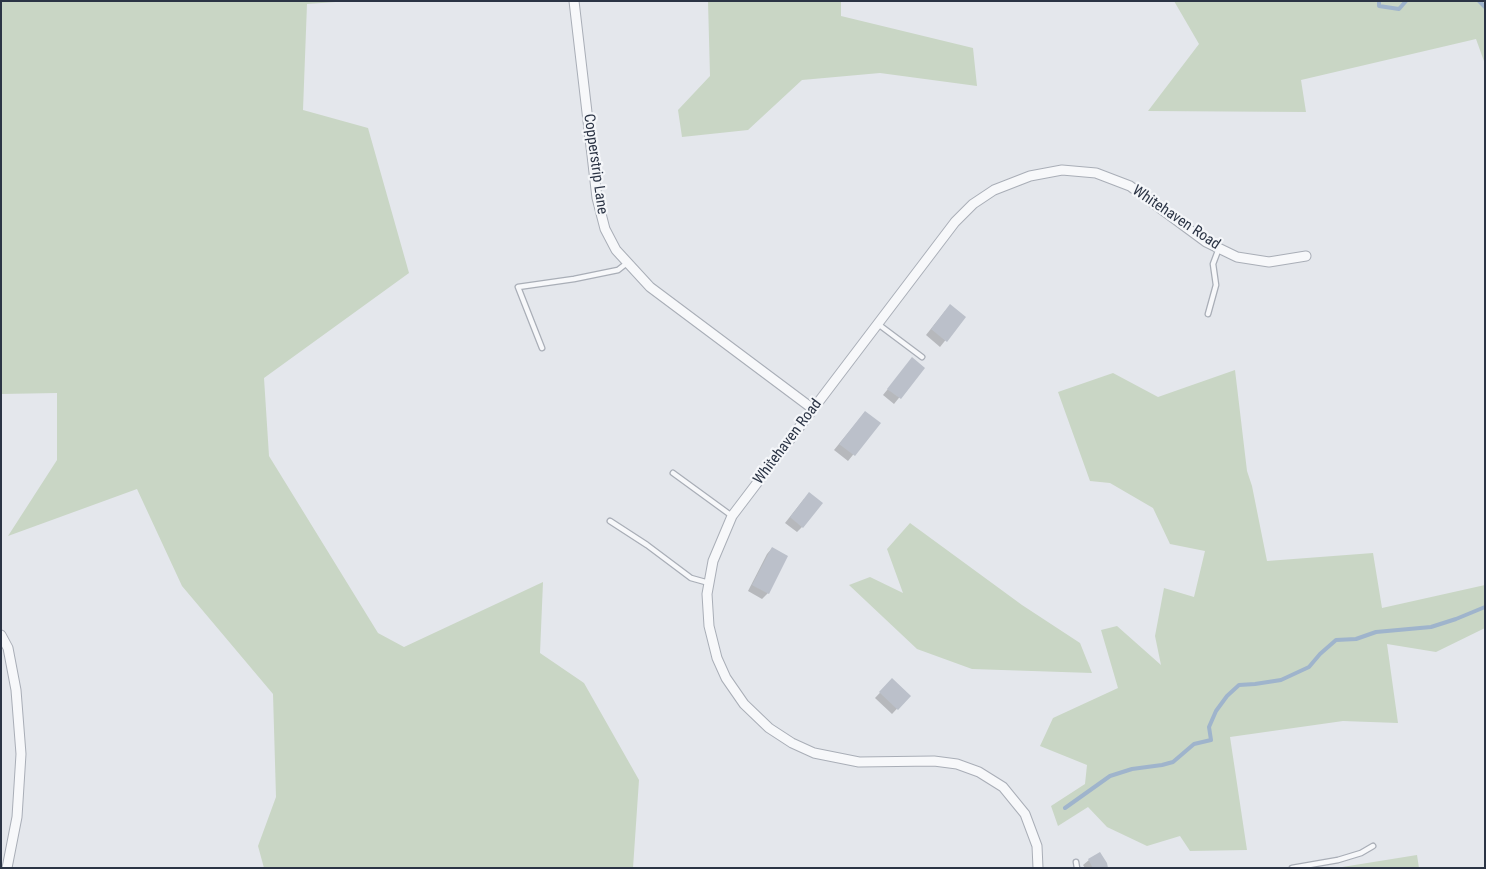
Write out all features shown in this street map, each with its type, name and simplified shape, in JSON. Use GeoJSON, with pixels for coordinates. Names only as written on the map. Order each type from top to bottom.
{"type":"FeatureCollection","features":[{"type":"Feature","properties":{"kind":"street","name":"Copperstrip Lane"},"geometry":{"type":"LineString","coordinates":[[574,1],[597,198],[605,229],[616,250],[650,287],[813,409]]}},
{"type":"Feature","properties":{"kind":"street","name":"Whitehaven Road"},"geometry":{"type":"LineString","coordinates":[[1038,868],[1037,846],[1025,814],[1003,787],[979,772],[957,764],[934,761],[859,762],[814,754],[792,744],[769,728],[744,704],[726,678],[709,626],[707,594],[713,561],[732,516],[955,222],[974,204],[994,190],[1030,176],[1062,170],[1096,172],[1130,186],[1206,242],[1237,257],[1269,262],[1306,256]]}},
{"type":"Feature","properties":{"kind":"street"},"geometry":{"type":"LineString","coordinates":[[1,635],[8,648],[16,690],[21,754],[17,817],[7,868]]}},
{"type":"Feature","properties":{"kind":"lane"},"geometry":{"type":"LineString","coordinates":[[1208,314],[1216,285],[1213,264],[1219,248]]}},
{"type":"Feature","properties":{"kind":"lane"},"geometry":{"type":"LineString","coordinates":[[542,348],[518,286],[574,279],[618,270],[628,263]]}},
{"type":"Feature","properties":{"kind":"lane"},"geometry":{"type":"LineString","coordinates":[[878,324],[922,357]]}},
{"type":"Feature","properties":{"kind":"lane"},"geometry":{"type":"LineString","coordinates":[[673,473],[732,516]]}},
{"type":"Feature","properties":{"kind":"lane"},"geometry":{"type":"LineString","coordinates":[[610,521],[647,544],[691,578],[709,582]]}},
{"type":"Feature","properties":{"kind":"lane"},"geometry":{"type":"LineString","coordinates":[[1292,868],[1338,860],[1361,853],[1373,846]]}},
{"type":"Feature","properties":{"kind":"lane"},"geometry":{"type":"LineString","coordinates":[[1076,862],[1077,868]]}},
{"type":"Feature","properties":{"kind":"green space"},"geometry":{"type":"Polygon","coordinates":[[[1,1],[350,1],[307,4],[303,110],[368,128],[409,273],[264,378],[269,456],[378,633],[404,647],[543,582],[540,653],[584,683],[639,780],[633,868],[264,868],[258,846],[276,797],[273,694],[182,586],[137,489],[8,536],[57,460],[57,393],[1,394],[1,1]]]}},
{"type":"Feature","properties":{"kind":"green space"},"geometry":{"type":"Polygon","coordinates":[[[708,1],[841,1],[841,16],[973,48],[977,86],[880,73],[802,80],[748,130],[682,137],[678,110],[710,76],[708,1]]]}},
{"type":"Feature","properties":{"kind":"green space"},"geometry":{"type":"Polygon","coordinates":[[[1174,1],[1485,1],[1485,64],[1476,39],[1301,80],[1306,112],[1148,111],[1199,44],[1174,1]]]}},
{"type":"Feature","properties":{"kind":"green space"},"geometry":{"type":"Polygon","coordinates":[[[1235,370],[1247,471],[1252,486],[1267,561],[1373,553],[1382,608],[1485,585],[1485,628],[1436,652],[1387,644],[1398,723],[1343,721],[1230,737],[1247,850],[1190,851],[1180,836],[1147,846],[1107,827],[1088,807],[1058,826],[1051,806],[1085,784],[1087,765],[1040,746],[1053,718],[1118,688],[1101,630],[1117,626],[1161,665],[1155,636],[1164,588],[1194,597],[1205,551],[1170,544],[1153,508],[1110,483],[1090,481],[1058,392],[1113,373],[1158,397],[1235,370]]]}},
{"type":"Feature","properties":{"kind":"green space"},"geometry":{"type":"Polygon","coordinates":[[[910,523],[1022,605],[1080,643],[1092,673],[972,669],[917,649],[849,585],[870,577],[903,593],[887,549],[910,523]]]}},
{"type":"Feature","properties":{"kind":"green space"},"geometry":{"type":"Polygon","coordinates":[[[1417,855],[1419,868],[1336,868],[1417,855]]]}},
{"type":"Feature","properties":{"kind":"building"},"geometry":{"type":"Polygon","coordinates":[[[950,304],[966,317],[947,342],[931,329],[950,304]]]}},
{"type":"Feature","properties":{"kind":"building"},"geometry":{"type":"Polygon","coordinates":[[[912,357],[925,368],[901,399],[887,389],[912,357]]]}},
{"type":"Feature","properties":{"kind":"building"},"geometry":{"type":"Polygon","coordinates":[[[865,411],[881,423],[855,456],[839,444],[865,411]]]}},
{"type":"Feature","properties":{"kind":"building"},"geometry":{"type":"Polygon","coordinates":[[[809,492],[823,503],[803,528],[790,517],[809,492]]]}},
{"type":"Feature","properties":{"kind":"building"},"geometry":{"type":"Polygon","coordinates":[[[772,547],[788,556],[769,594],[752,585],[772,547]]]}},
{"type":"Feature","properties":{"kind":"building"},"geometry":{"type":"Polygon","coordinates":[[[892,678],[911,696],[898,710],[879,692],[892,678]]]}},
{"type":"Feature","properties":{"kind":"building"},"geometry":{"type":"Polygon","coordinates":[[[1100,852],[1108,868],[1093,868],[1088,859],[1100,852]]]}},
{"type":"Feature","properties":{"kind":"waterway"},"geometry":{"type":"LineString","coordinates":[[1379,1],[1379,6],[1399,9],[1406,1]]}},
{"type":"Feature","properties":{"kind":"waterway"},"geometry":{"type":"LineString","coordinates":[[1479,1],[1485,7]]}},
{"type":"Feature","properties":{"kind":"waterway"},"geometry":{"type":"LineString","coordinates":[[1065,808],[1110,776],[1132,769],[1173,762],[1194,744],[1211,740],[1209,727],[1216,711],[1227,696],[1239,685],[1281,680],[1309,667],[1336,640],[1356,639],[1376,632],[1431,627],[1485,607]]}}]}
